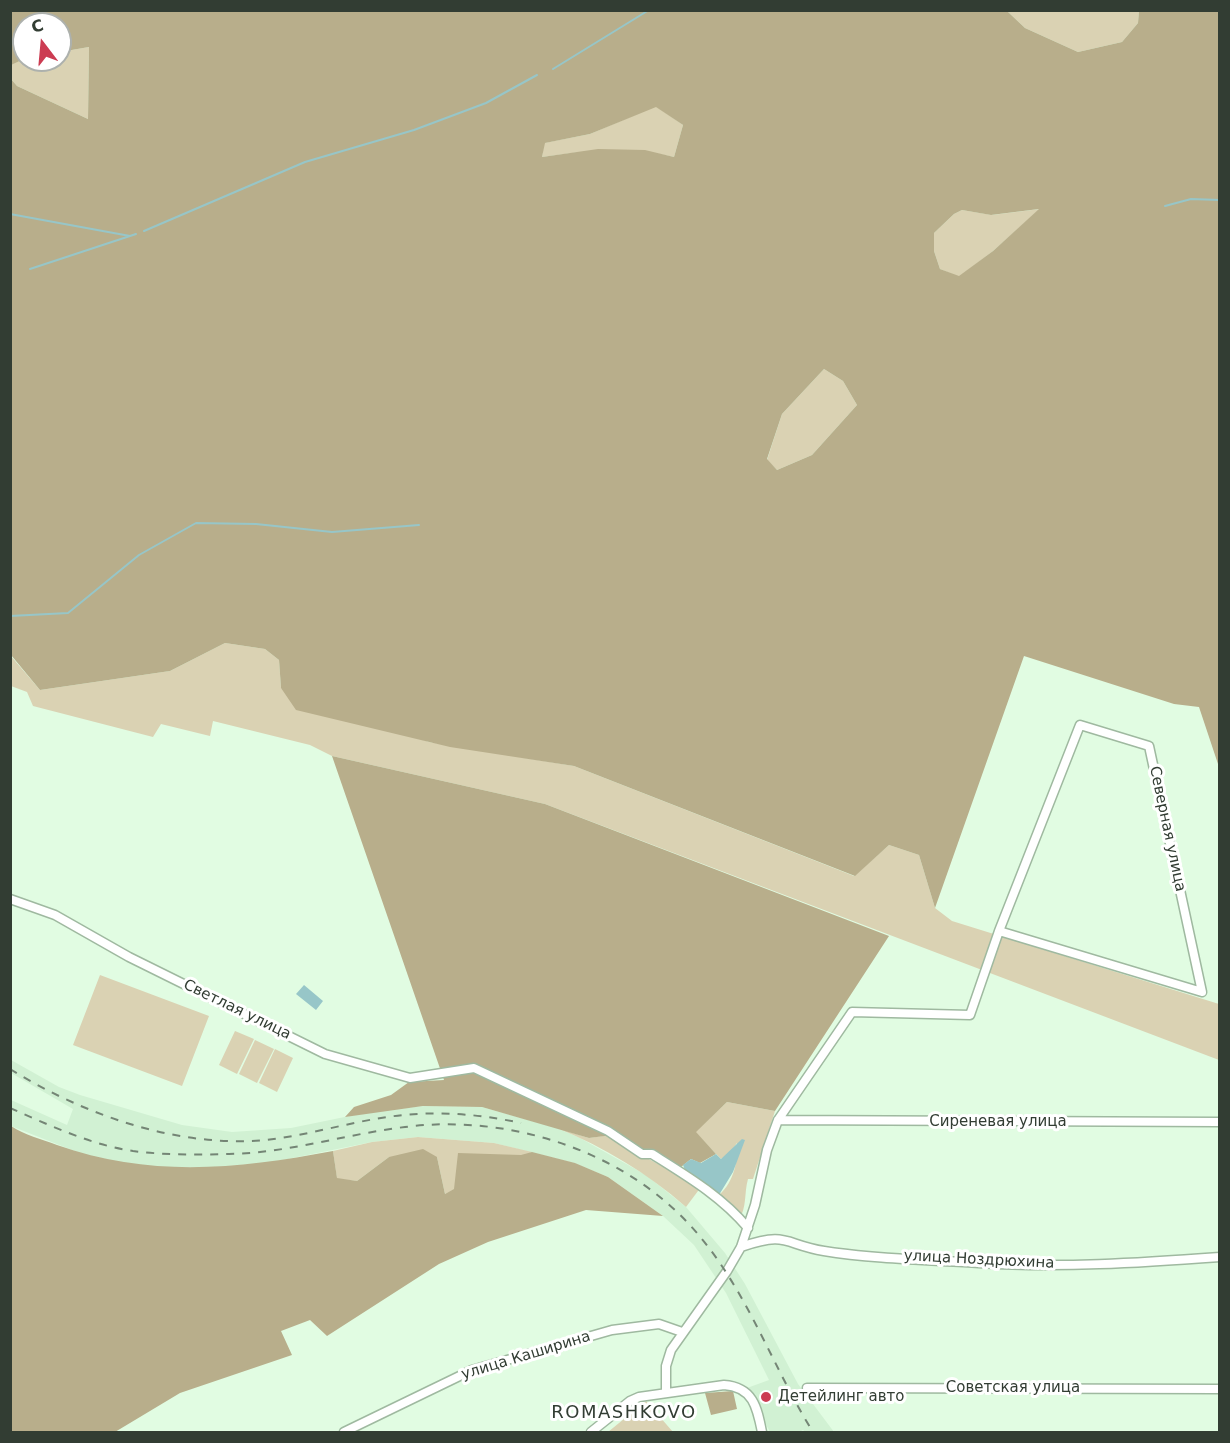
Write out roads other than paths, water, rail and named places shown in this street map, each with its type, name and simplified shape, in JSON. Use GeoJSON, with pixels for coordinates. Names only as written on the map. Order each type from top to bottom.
{"type":"FeatureCollection","features":[{"type":"Feature","properties":{"kind":"street","name":"Северная улица"},"geometry":{"type":"LineString","coordinates":[[1080,725],[1149,746],[1202,992],[999,931],[1080,725]]}},
{"type":"Feature","properties":{"kind":"street","name":"Светлая улица"},"geometry":{"type":"LineString","coordinates":[[10,899],[55,915],[129,957],[325,1054],[410,1078],[474,1068],[608,1131],[642,1154],[652,1154],[703,1186],[735,1211],[748,1228]]}},
{"type":"Feature","properties":{"kind":"street"},"geometry":{"type":"LineString","coordinates":[[666,1392],[668,1358],[682,1332],[727,1271],[741,1247],[748,1228],[767,1150],[778,1120],[852,1012],[970,1015],[999,931]]}},
{"type":"Feature","properties":{"kind":"street","name":"Сиреневая улица"},"geometry":{"type":"LineString","coordinates":[[778,1120],[1219,1122]]}},
{"type":"Feature","properties":{"kind":"street","name":"улица Ноздрюхина"},"geometry":{"type":"LineString","coordinates":[[741,1247],[775,1238],[787,1239],[823,1251],[980,1263],[1109,1264],[1220,1257]]}},
{"type":"Feature","properties":{"kind":"street","name":"улица Каширина"},"geometry":{"type":"LineString","coordinates":[[344,1432],[472,1370],[612,1330],[659,1324],[682,1332]]}},
{"type":"Feature","properties":{"kind":"street"},"geometry":{"type":"LineString","coordinates":[[591,1432],[630,1401],[666,1392],[706,1386],[737,1386],[748,1394],[757,1410],[762,1432]]}},
{"type":"Feature","properties":{"kind":"street","name":"Советская улица"},"geometry":{"type":"LineString","coordinates":[[807,1388],[1220,1389]]}},
{"type":"Feature","properties":{"kind":"water"},"geometry":{"type":"Polygon","coordinates":[[[304,985],[323,1001],[316,1010],[296,994],[304,985]]]}},
{"type":"Feature","properties":{"kind":"water"},"geometry":{"type":"Polygon","coordinates":[[[742,1139],[745,1140],[733,1172],[719,1195],[685,1170],[683,1165],[691,1159],[701,1163],[716,1154],[721,1159],[742,1139]]]}},
{"type":"Feature","properties":{"kind":"waterway"},"geometry":{"type":"LineString","coordinates":[[553,69],[649,10]]}},
{"type":"Feature","properties":{"kind":"waterway"},"geometry":{"type":"LineString","coordinates":[[144,231],[305,162],[414,130],[486,103],[537,75]]}},
{"type":"Feature","properties":{"kind":"waterway"},"geometry":{"type":"LineString","coordinates":[[1165,206],[1191,199],[1220,200]]}},
{"type":"Feature","properties":{"kind":"waterway"},"geometry":{"type":"LineString","coordinates":[[10,214],[130,236]]}},
{"type":"Feature","properties":{"kind":"waterway"},"geometry":{"type":"LineString","coordinates":[[30,269],[136,234]]}},
{"type":"Feature","properties":{"kind":"waterway"},"geometry":{"type":"LineString","coordinates":[[10,616],[68,613],[139,555],[196,523],[256,524],[332,532],[419,525]]}},
{"type":"Feature","properties":{"kind":"railway"},"geometry":{"type":"LineString","coordinates":[[10,1069],[39,1086],[100,1114],[133,1125],[199,1139],[265,1140],[381,1118],[434,1113],[469,1115],[521,1123]]}},
{"type":"Feature","properties":{"kind":"railway"},"geometry":{"type":"LineString","coordinates":[[10,1108],[70,1134],[102,1144],[133,1151],[157,1153],[205,1155],[251,1153],[383,1130],[443,1124],[481,1126],[520,1132],[557,1142],[593,1156],[627,1174],[659,1196],[687,1222],[707,1246],[741,1297],[813,1432]]}},
{"type":"Feature","properties":{"kind":"place","name":"Детейлинг авто"},"geometry":{"type":"Point","coordinates":[766,1397]}},
{"type":"Feature","properties":{"kind":"district","name":"ROMASHKOVO"},"geometry":{"type":"Point","coordinates":[624,1413]}}]}
